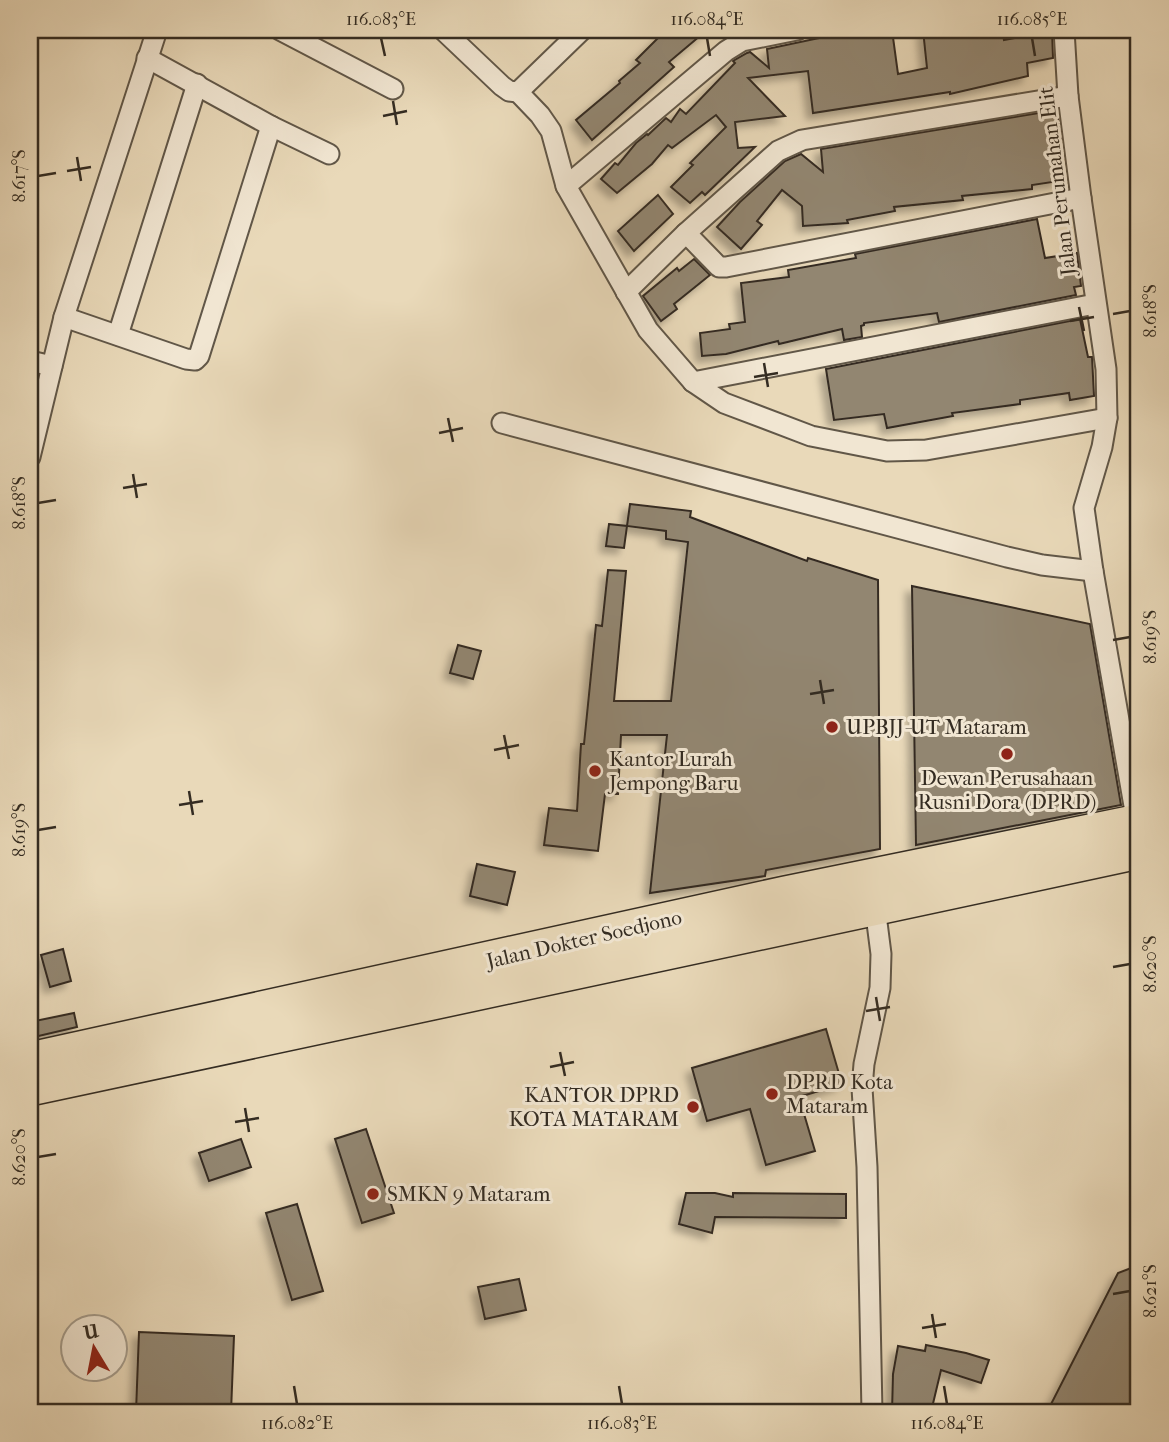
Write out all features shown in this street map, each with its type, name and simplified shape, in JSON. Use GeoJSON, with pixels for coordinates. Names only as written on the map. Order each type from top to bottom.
{"type":"FeatureCollection","features":[{"type":"Feature","properties":{"kind":"highway","name":"Jalan Dokter Soedjono"},"geometry":{"type":"LineString","coordinates":[[30,1088],[875,907],[1139,832]]}},
{"type":"Feature","properties":{"kind":"highway","name":"Jalan Dokter Soedjono"},"geometry":{"type":"LineString","coordinates":[[30,1060],[785,894],[1139,832]]}},
{"type":"Feature","properties":{"kind":"street"},"geometry":{"type":"LineString","coordinates":[[30,454],[64,317],[157,30]]}},
{"type":"Feature","properties":{"kind":"street"},"geometry":{"type":"LineString","coordinates":[[280,30],[393,89]]}},
{"type":"Feature","properties":{"kind":"street"},"geometry":{"type":"LineString","coordinates":[[443,30],[502,86],[509,91],[518,92],[540,115],[551,131],[566,186],[649,330],[692,382],[724,404],[811,436],[887,451],[926,450],[1107,418]]}},
{"type":"Feature","properties":{"kind":"street"},"geometry":{"type":"LineString","coordinates":[[518,92],[582,30]]}},
{"type":"Feature","properties":{"kind":"street"},"geometry":{"type":"LineString","coordinates":[[566,186],[726,51],[742,41],[797,30]]}},
{"type":"Feature","properties":{"kind":"street","name":"Jalan Perumahan Elit"},"geometry":{"type":"LineString","coordinates":[[1064,30],[1081,198],[1106,369],[1107,418],[1102,447],[1084,508],[1139,832]]}},
{"type":"Feature","properties":{"kind":"street"},"geometry":{"type":"LineString","coordinates":[[147,58],[271,126],[329,154]]}},
{"type":"Feature","properties":{"kind":"street"},"geometry":{"type":"LineString","coordinates":[[118,335],[197,84]]}},
{"type":"Feature","properties":{"kind":"street"},"geometry":{"type":"LineString","coordinates":[[626,292],[778,152],[802,140],[1069,96]]}},
{"type":"Feature","properties":{"kind":"street"},"geometry":{"type":"LineString","coordinates":[[64,317],[195,360],[199,356],[271,126]]}},
{"type":"Feature","properties":{"kind":"street"},"geometry":{"type":"LineString","coordinates":[[687,233],[719,267],[726,267],[1081,198]]}},
{"type":"Feature","properties":{"kind":"street"},"geometry":{"type":"LineString","coordinates":[[692,382],[1095,304]]}},
{"type":"Feature","properties":{"kind":"street"},"geometry":{"type":"LineString","coordinates":[[30,361],[52,366]]}},
{"type":"Feature","properties":{"kind":"street"},"geometry":{"type":"LineString","coordinates":[[502,423],[1007,557],[1042,565],[1093,571]]}},
{"type":"Feature","properties":{"kind":"street"},"geometry":{"type":"LineString","coordinates":[[870,1410],[867,1167],[862,1088],[864,1063],[880,988],[880,945],[875,907]]}},
{"type":"Feature","properties":{"kind":"building"},"geometry":{"type":"Polygon","coordinates":[[[666,30],[707,30],[669,62],[674,67],[592,140],[576,120],[640,63],[636,60],[666,30]]]}},
{"type":"Feature","properties":{"kind":"building"},"geometry":{"type":"Polygon","coordinates":[[[857,30],[892,30],[898,74],[927,68],[923,30],[1002,30],[1004,40],[1052,31],[1053,58],[1027,63],[1028,76],[950,94],[813,113],[808,71],[748,78],[785,116],[735,122],[738,148],[755,147],[705,195],[702,192],[690,203],[671,187],[693,165],[690,163],[726,127],[716,115],[672,148],[668,145],[652,164],[617,193],[601,179],[615,163],[618,165],[636,143],[666,118],[671,122],[680,109],[686,114],[735,63],[733,61],[750,52],[769,68],[767,49],[857,30]]]}},
{"type":"Feature","properties":{"kind":"building"},"geometry":{"type":"Polygon","coordinates":[[[1057,110],[1061,141],[1053,142],[1059,181],[1032,185],[1032,189],[962,196],[963,200],[894,207],[895,211],[847,220],[848,223],[803,226],[802,206],[782,190],[757,221],[762,225],[741,249],[717,227],[785,161],[801,154],[823,172],[821,149],[1057,110]]]}},
{"type":"Feature","properties":{"kind":"building"},"geometry":{"type":"Polygon","coordinates":[[[658,195],[673,214],[634,251],[618,231],[658,195]]]}},
{"type":"Feature","properties":{"kind":"building"},"geometry":{"type":"Polygon","coordinates":[[[1037,219],[1045,258],[1077,253],[1081,286],[1074,287],[1076,295],[939,322],[937,313],[864,323],[861,326],[862,337],[844,340],[842,329],[779,344],[778,341],[726,354],[702,356],[700,333],[730,329],[729,324],[745,322],[741,283],[789,277],[788,270],[856,258],[855,254],[1037,219]]]}},
{"type":"Feature","properties":{"kind":"building"},"geometry":{"type":"Polygon","coordinates":[[[694,259],[710,275],[674,304],[677,309],[661,321],[643,296],[677,268],[679,271],[694,259]]]}},
{"type":"Feature","properties":{"kind":"building"},"geometry":{"type":"Polygon","coordinates":[[[1080,319],[1088,357],[1092,357],[1094,396],[1070,400],[1069,393],[1020,400],[1020,404],[952,413],[953,416],[887,428],[884,414],[834,420],[826,369],[1080,319]]]}},
{"type":"Feature","properties":{"kind":"building"},"geometry":{"type":"Polygon","coordinates":[[[630,504],[691,511],[690,517],[807,561],[808,558],[878,580],[880,849],[766,870],[765,876],[650,893],[667,735],[621,735],[618,794],[605,794],[598,851],[544,845],[549,808],[577,811],[581,744],[584,744],[596,625],[602,626],[608,570],[626,571],[614,701],[671,701],[688,542],[666,539],[666,531],[627,526],[630,504]]]}},
{"type":"Feature","properties":{"kind":"building"},"geometry":{"type":"Polygon","coordinates":[[[609,524],[627,526],[624,548],[606,546],[609,524]]]}},
{"type":"Feature","properties":{"kind":"building"},"geometry":{"type":"Polygon","coordinates":[[[912,586],[1090,624],[1121,805],[916,845],[912,586]]]}},
{"type":"Feature","properties":{"kind":"building"},"geometry":{"type":"Polygon","coordinates":[[[458,645],[481,651],[473,679],[450,673],[458,645]]]}},
{"type":"Feature","properties":{"kind":"building"},"geometry":{"type":"Polygon","coordinates":[[[477,864],[515,872],[507,905],[470,896],[477,864]]]}},
{"type":"Feature","properties":{"kind":"building"},"geometry":{"type":"Polygon","coordinates":[[[63,949],[71,981],[50,987],[41,955],[63,949]]]}},
{"type":"Feature","properties":{"kind":"building"},"geometry":{"type":"Polygon","coordinates":[[[74,1013],[77,1027],[30,1038],[30,1022],[74,1013]]]}},
{"type":"Feature","properties":{"kind":"building"},"geometry":{"type":"Polygon","coordinates":[[[826,1029],[842,1084],[799,1097],[815,1151],[766,1165],[750,1109],[707,1121],[692,1068],[826,1029]]]}},
{"type":"Feature","properties":{"kind":"building"},"geometry":{"type":"Polygon","coordinates":[[[366,1129],[394,1213],[362,1223],[335,1139],[366,1129]]]}},
{"type":"Feature","properties":{"kind":"building"},"geometry":{"type":"Polygon","coordinates":[[[241,1139],[251,1167],[209,1181],[199,1153],[241,1139]]]}},
{"type":"Feature","properties":{"kind":"building"},"geometry":{"type":"Polygon","coordinates":[[[686,1193],[715,1193],[733,1197],[733,1193],[846,1194],[846,1218],[715,1217],[712,1233],[679,1224],[686,1193]]]}},
{"type":"Feature","properties":{"kind":"building"},"geometry":{"type":"Polygon","coordinates":[[[297,1204],[323,1291],[292,1300],[266,1213],[297,1204]]]}},
{"type":"Feature","properties":{"kind":"building"},"geometry":{"type":"Polygon","coordinates":[[[1139,1265],[1139,1412],[1047,1412],[1118,1273],[1139,1265]]]}},
{"type":"Feature","properties":{"kind":"building"},"geometry":{"type":"Polygon","coordinates":[[[519,1279],[526,1310],[485,1319],[478,1287],[519,1279]]]}},
{"type":"Feature","properties":{"kind":"building"},"geometry":{"type":"Polygon","coordinates":[[[139,1332],[234,1336],[231,1412],[136,1412],[139,1332]]]}},
{"type":"Feature","properties":{"kind":"building"},"geometry":{"type":"Polygon","coordinates":[[[926,1345],[989,1360],[981,1383],[941,1370],[931,1412],[892,1412],[893,1374],[898,1346],[925,1351],[926,1345]]]}},
{"type":"Feature","properties":{"kind":"place","name":"UPBJJ-UT Mataram"},"geometry":{"type":"Point","coordinates":[832,727]}},
{"type":"Feature","properties":{"kind":"place","name":"Dewan Perusahaan Rusni Dora (DPRD)"},"geometry":{"type":"Point","coordinates":[1007,754]}},
{"type":"Feature","properties":{"kind":"place","name":"Kantor Lurah Jempong Baru"},"geometry":{"type":"Point","coordinates":[595,771]}},
{"type":"Feature","properties":{"kind":"place","name":"DPRD Kota Mataram"},"geometry":{"type":"Point","coordinates":[772,1094]}},
{"type":"Feature","properties":{"kind":"place","name":"KANTOR DPRD KOTA MATARAM"},"geometry":{"type":"Point","coordinates":[693,1107]}},
{"type":"Feature","properties":{"kind":"place","name":"SMKN 9 Mataram"},"geometry":{"type":"Point","coordinates":[373,1194]}}]}
